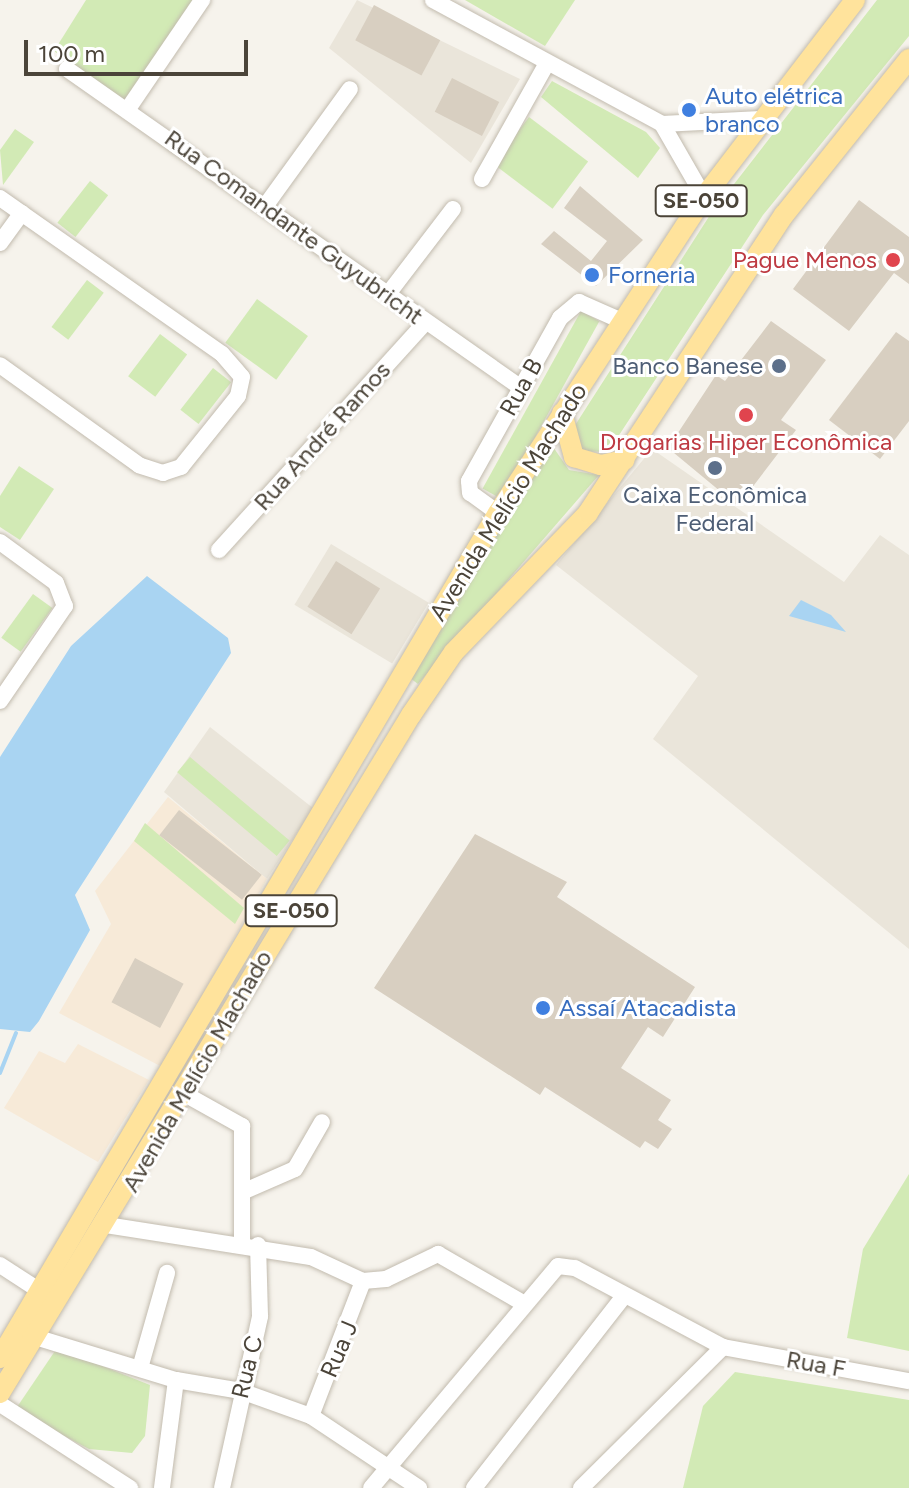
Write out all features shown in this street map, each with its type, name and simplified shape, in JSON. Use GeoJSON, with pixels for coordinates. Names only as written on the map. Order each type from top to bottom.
{"type":"FeatureCollection","features":[{"type":"Feature","properties":{"kind":"main road","name":"Avenida Melício Machado"},"geometry":{"type":"LineString","coordinates":[[0,1358],[498,513],[704,197],[855,0]]}},
{"type":"Feature","properties":{"kind":"main road","name":"Avenida Melício Machado"},"geometry":{"type":"LineString","coordinates":[[0,1393],[106,1225],[183,1093],[446,665],[588,513],[784,215],[909,59]]}},
{"type":"Feature","properties":{"kind":"main road"},"geometry":{"type":"LineString","coordinates":[[562,413],[574,457],[601,465],[624,460]]}},
{"type":"Feature","properties":{"kind":"street"},"geometry":{"type":"LineString","coordinates":[[128,109],[202,0]]}},
{"type":"Feature","properties":{"kind":"street"},"geometry":{"type":"LineString","coordinates":[[433,0],[662,124],[761,119]]}},
{"type":"Feature","properties":{"kind":"street"},"geometry":{"type":"LineString","coordinates":[[482,179],[547,63]]}},
{"type":"Feature","properties":{"kind":"street","name":"Rua Comandante Guyubricht"},"geometry":{"type":"LineString","coordinates":[[67,69],[266,205],[520,387]]}},
{"type":"Feature","properties":{"kind":"street"},"geometry":{"type":"LineString","coordinates":[[266,205],[350,89]]}},
{"type":"Feature","properties":{"kind":"street"},"geometry":{"type":"LineString","coordinates":[[662,124],[704,197]]}},
{"type":"Feature","properties":{"kind":"street"},"geometry":{"type":"LineString","coordinates":[[0,198],[222,354],[242,377],[238,396],[181,467],[163,473],[139,465],[0,365]]}},
{"type":"Feature","properties":{"kind":"street"},"geometry":{"type":"LineString","coordinates":[[388,294],[453,209]]}},
{"type":"Feature","properties":{"kind":"street"},"geometry":{"type":"LineString","coordinates":[[0,243],[22,213]]}},
{"type":"Feature","properties":{"kind":"street","name":"Rua B"},"geometry":{"type":"LineString","coordinates":[[498,513],[470,493],[469,481],[569,306],[588,303],[624,322]]}},
{"type":"Feature","properties":{"kind":"street","name":"Rua André Ramos"},"geometry":{"type":"LineString","coordinates":[[219,550],[426,322]]}},
{"type":"Feature","properties":{"kind":"street"},"geometry":{"type":"LineString","coordinates":[[0,542],[56,583],[65,606],[0,701]]}},
{"type":"Feature","properties":{"kind":"street","name":"Rua C"},"geometry":{"type":"LineString","coordinates":[[183,1093],[242,1126],[250,1244],[260,1316],[222,1488]]}},
{"type":"Feature","properties":{"kind":"street"},"geometry":{"type":"LineString","coordinates":[[247,1190],[295,1169],[322,1122]]}},
{"type":"Feature","properties":{"kind":"street"},"geometry":{"type":"LineString","coordinates":[[106,1225],[250,1244],[311,1257],[363,1281],[386,1279],[438,1254],[523,1303],[393,1467],[371,1488]]}},
{"type":"Feature","properties":{"kind":"street"},"geometry":{"type":"LineString","coordinates":[[0,1265],[40,1291]]}},
{"type":"Feature","properties":{"kind":"street","name":"Rua F"},"geometry":{"type":"LineString","coordinates":[[523,1303],[558,1266],[723,1347],[909,1381]]}},
{"type":"Feature","properties":{"kind":"street"},"geometry":{"type":"LineString","coordinates":[[140,1368],[167,1273]]}},
{"type":"Feature","properties":{"kind":"street","name":"Rua J"},"geometry":{"type":"LineString","coordinates":[[311,1416],[363,1281]]}},
{"type":"Feature","properties":{"kind":"street"},"geometry":{"type":"LineString","coordinates":[[474,1488],[624,1296]]}},
{"type":"Feature","properties":{"kind":"street"},"geometry":{"type":"LineString","coordinates":[[35,1337],[176,1380],[241,1391],[311,1416],[393,1467],[419,1488]]}},
{"type":"Feature","properties":{"kind":"street"},"geometry":{"type":"LineString","coordinates":[[581,1488],[723,1347]]}},
{"type":"Feature","properties":{"kind":"street"},"geometry":{"type":"LineString","coordinates":[[162,1488],[176,1380]]}},
{"type":"Feature","properties":{"kind":"street"},"geometry":{"type":"LineString","coordinates":[[0,1404],[130,1488]]}},
{"type":"Feature","properties":{"kind":"shaded area"},"geometry":{"type":"Polygon","coordinates":[[[357,0],[520,79],[471,163],[329,48],[357,0]]]}},
{"type":"Feature","properties":{"kind":"shaded area"},"geometry":{"type":"Polygon","coordinates":[[[652,449],[844,582],[880,535],[909,555],[909,949],[653,739],[698,676],[556,565],[652,449]]]}},
{"type":"Feature","properties":{"kind":"shaded area"},"geometry":{"type":"Polygon","coordinates":[[[331,544],[429,603],[392,664],[294,605],[331,544]]]}},
{"type":"Feature","properties":{"kind":"shaded area"},"geometry":{"type":"Polygon","coordinates":[[[210,727],[313,808],[267,879],[164,792],[210,727]]]}},
{"type":"Feature","properties":{"kind":"shaded area"},"geometry":{"type":"Polygon","coordinates":[[[168,797],[267,879],[162,1067],[59,1013],[111,924],[95,891],[168,797]]]}},
{"type":"Feature","properties":{"kind":"shaded area"},"geometry":{"type":"Polygon","coordinates":[[[78,1044],[149,1080],[98,1162],[4,1108],[39,1051],[65,1063],[78,1044]]]}},
{"type":"Feature","properties":{"kind":"green space"},"geometry":{"type":"Polygon","coordinates":[[[86,0],[193,0],[127,102],[54,51],[86,0]]]}},
{"type":"Feature","properties":{"kind":"green space"},"geometry":{"type":"Polygon","coordinates":[[[465,0],[575,0],[545,46],[465,0]]]}},
{"type":"Feature","properties":{"kind":"green space"},"geometry":{"type":"Polygon","coordinates":[[[877,0],[909,0],[909,36],[763,215],[608,452],[578,451],[572,430],[710,215],[877,0]]]}},
{"type":"Feature","properties":{"kind":"green space"},"geometry":{"type":"Polygon","coordinates":[[[552,81],[646,132],[660,148],[638,178],[541,97],[552,81]]]}},
{"type":"Feature","properties":{"kind":"green space"},"geometry":{"type":"Polygon","coordinates":[[[529,117],[588,162],[553,209],[493,164],[529,117]]]}},
{"type":"Feature","properties":{"kind":"green space"},"geometry":{"type":"Polygon","coordinates":[[[15,129],[34,142],[3,185],[0,150],[15,129]]]}},
{"type":"Feature","properties":{"kind":"green space"},"geometry":{"type":"Polygon","coordinates":[[[90,181],[108,195],[75,237],[57,223],[90,181]]]}},
{"type":"Feature","properties":{"kind":"green space"},"geometry":{"type":"Polygon","coordinates":[[[87,280],[104,293],[68,340],[51,327],[87,280]]]}},
{"type":"Feature","properties":{"kind":"green space"},"geometry":{"type":"Polygon","coordinates":[[[257,299],[308,336],[276,380],[225,343],[257,299]]]}},
{"type":"Feature","properties":{"kind":"green space"},"geometry":{"type":"Polygon","coordinates":[[[581,311],[599,321],[501,499],[483,489],[581,311]]]}},
{"type":"Feature","properties":{"kind":"green space"},"geometry":{"type":"Polygon","coordinates":[[[160,334],[187,354],[155,397],[128,376],[160,334]]]}},
{"type":"Feature","properties":{"kind":"green space"},"geometry":{"type":"Polygon","coordinates":[[[213,368],[231,382],[198,424],[180,410],[213,368]]]}},
{"type":"Feature","properties":{"kind":"green space"},"geometry":{"type":"Polygon","coordinates":[[[549,441],[569,470],[599,475],[418,684],[410,678],[549,441]]]}},
{"type":"Feature","properties":{"kind":"green space"},"geometry":{"type":"Polygon","coordinates":[[[19,466],[54,489],[20,540],[0,527],[0,496],[19,466]]]}},
{"type":"Feature","properties":{"kind":"green space"},"geometry":{"type":"Polygon","coordinates":[[[33,594],[52,608],[21,652],[1,638],[33,594]]]}},
{"type":"Feature","properties":{"kind":"green space"},"geometry":{"type":"Polygon","coordinates":[[[190,757],[290,841],[277,856],[177,772],[190,757]]]}},
{"type":"Feature","properties":{"kind":"green space"},"geometry":{"type":"Polygon","coordinates":[[[145,823],[244,908],[235,924],[134,841],[145,823]]]}},
{"type":"Feature","properties":{"kind":"green space"},"geometry":{"type":"Polygon","coordinates":[[[909,1174],[909,1351],[847,1338],[863,1249],[909,1174]]]}},
{"type":"Feature","properties":{"kind":"green space"},"geometry":{"type":"Polygon","coordinates":[[[57,1348],[150,1385],[145,1436],[132,1453],[89,1449],[15,1410],[57,1348]]]}},
{"type":"Feature","properties":{"kind":"green space"},"geometry":{"type":"Polygon","coordinates":[[[735,1372],[909,1400],[909,1488],[683,1488],[703,1406],[735,1372]]]}},
{"type":"Feature","properties":{"kind":"water"},"geometry":{"type":"Polygon","coordinates":[[[147,576],[228,638],[231,653],[75,895],[90,930],[39,1021],[30,1032],[0,1029],[0,757],[71,646],[147,576]]]}},
{"type":"Feature","properties":{"kind":"water"},"geometry":{"type":"Polygon","coordinates":[[[801,600],[831,615],[846,632],[789,616],[801,600]]]}},
{"type":"Feature","properties":{"kind":"building"},"geometry":{"type":"Polygon","coordinates":[[[374,5],[440,40],[421,76],[355,40],[374,5]]]}},
{"type":"Feature","properties":{"kind":"building"},"geometry":{"type":"Polygon","coordinates":[[[452,78],[499,102],[482,136],[435,112],[452,78]]]}},
{"type":"Feature","properties":{"kind":"building"},"geometry":{"type":"Polygon","coordinates":[[[580,186],[643,240],[596,286],[541,244],[554,231],[591,261],[607,241],[564,208],[580,186]]]}},
{"type":"Feature","properties":{"kind":"building"},"geometry":{"type":"Polygon","coordinates":[[[859,200],[909,237],[909,284],[894,273],[849,331],[793,289],[859,200]]]}},
{"type":"Feature","properties":{"kind":"building"},"geometry":{"type":"Polygon","coordinates":[[[771,321],[826,360],[781,420],[796,430],[738,506],[668,448],[716,375],[725,381],[771,321]]]}},
{"type":"Feature","properties":{"kind":"building"},"geometry":{"type":"Polygon","coordinates":[[[896,332],[909,341],[909,421],[880,459],[829,420],[896,332]]]}},
{"type":"Feature","properties":{"kind":"building"},"geometry":{"type":"Polygon","coordinates":[[[336,561],[380,589],[351,634],[307,607],[336,561]]]}},
{"type":"Feature","properties":{"kind":"building"},"geometry":{"type":"Polygon","coordinates":[[[179,810],[262,875],[242,900],[159,835],[179,810]]]}},
{"type":"Feature","properties":{"kind":"building","name":"Assaí Atacadista"},"geometry":{"type":"Polygon","coordinates":[[[475,834],[567,882],[557,897],[695,987],[663,1037],[648,1027],[621,1068],[671,1100],[658,1120],[672,1129],[658,1149],[645,1141],[640,1148],[545,1087],[540,1095],[374,988],[475,834]]]}},
{"type":"Feature","properties":{"kind":"building"},"geometry":{"type":"Polygon","coordinates":[[[135,958],[184,984],[160,1028],[112,1002],[135,958]]]}},
{"type":"Feature","properties":{"kind":"waterway"},"geometry":{"type":"LineString","coordinates":[[0,1073],[16,1033]]}},
{"type":"Feature","properties":{"kind":"place","name":"Auto elétrica branco"},"geometry":{"type":"Point","coordinates":[689,110]}},
{"type":"Feature","properties":{"kind":"place","name":"Pague Menos"},"geometry":{"type":"Point","coordinates":[893,260]}},
{"type":"Feature","properties":{"kind":"place","name":"Forneria"},"geometry":{"type":"Point","coordinates":[592,275]}},
{"type":"Feature","properties":{"kind":"place","name":"Banco Banese"},"geometry":{"type":"Point","coordinates":[779,366]}},
{"type":"Feature","properties":{"kind":"place","name":"Drogarias Hiper Econômica"},"geometry":{"type":"Point","coordinates":[746,415]}},
{"type":"Feature","properties":{"kind":"place","name":"Caixa Econômica Federal"},"geometry":{"type":"Point","coordinates":[715,468]}},
{"type":"Feature","properties":{"kind":"place","name":"Assaí Atacadista"},"geometry":{"type":"Point","coordinates":[543,1008]}}]}
